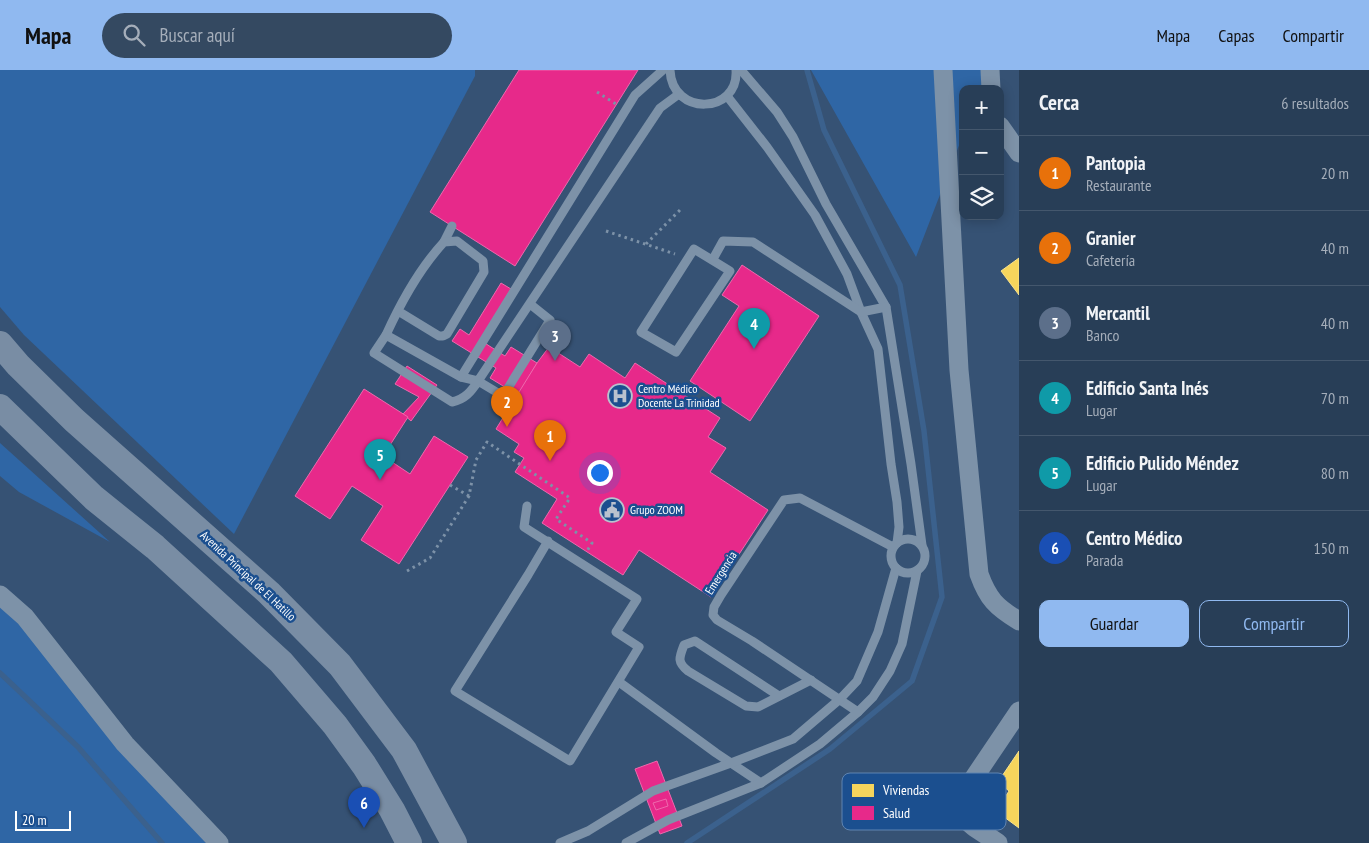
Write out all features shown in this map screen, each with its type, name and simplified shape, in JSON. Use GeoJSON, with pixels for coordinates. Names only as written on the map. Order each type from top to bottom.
{"type":"FeatureCollection","features":[{"type":"Feature","properties":{"kind":"main road","name":"Avenida Principal de El Hatillo"},"geometry":{"type":"LineString","coordinates":[[0,344],[18,365],[74,420],[198,528],[269,593],[340,665],[404,750],[454,843]]}},
{"type":"Feature","properties":{"kind":"main road"},"geometry":{"type":"LineString","coordinates":[[0,407],[94,498],[155,547],[281,662],[335,725],[364,765],[392,810],[408,843]]}},
{"type":"Feature","properties":{"kind":"street"},"geometry":{"type":"LineString","coordinates":[[943,70],[959,370],[979,574],[986,592],[1001,609],[1019,621]]}},
{"type":"Feature","properties":{"kind":"street"},"geometry":{"type":"LineString","coordinates":[[990,70],[991,85]]}},
{"type":"Feature","properties":{"kind":"street"},"geometry":{"type":"LineString","coordinates":[[1003,130],[1019,153]]}},
{"type":"Feature","properties":{"kind":"street"},"geometry":{"type":"LineString","coordinates":[[0,595],[25,617],[125,744],[219,843]]}},
{"type":"Feature","properties":{"kind":"street"},"geometry":{"type":"LineString","coordinates":[[977,773],[1019,711]]}},
{"type":"Feature","properties":{"kind":"street"},"geometry":{"type":"LineString","coordinates":[[980,830],[998,843]]}},
{"type":"Feature","properties":{"kind":"lane"},"geometry":{"type":"LineString","coordinates":[[461,377],[635,96],[663,70]]}},
{"type":"Feature","properties":{"kind":"lane"},"geometry":{"type":"LineString","coordinates":[[670,70],[671,80],[679,94],[697,104],[718,102],[727,96],[737,76],[736,70]]}},
{"type":"Feature","properties":{"kind":"lane"},"geometry":{"type":"LineString","coordinates":[[727,96],[767,147],[815,215],[847,274],[861,312],[878,349],[900,527],[891,558],[896,568],[906,573],[917,571],[922,567],[926,556],[922,545],[886,308],[826,204],[793,137],[778,112],[741,70]]}},
{"type":"Feature","properties":{"kind":"lane"},"geometry":{"type":"LineString","coordinates":[[452,226],[444,242],[430,258],[398,310],[386,335],[374,353],[452,402],[462,400],[470,394],[660,108],[679,94]]}},
{"type":"Feature","properties":{"kind":"lane"},"geometry":{"type":"LineString","coordinates":[[398,310],[439,336],[447,334],[484,272],[483,261],[471,250],[456,241],[444,242]]}},
{"type":"Feature","properties":{"kind":"lane"},"geometry":{"type":"LineString","coordinates":[[713,259],[724,241],[753,242],[861,312],[886,308]]}},
{"type":"Feature","properties":{"kind":"lane"},"geometry":{"type":"LineString","coordinates":[[694,248],[713,259],[730,270],[676,352],[641,332],[694,248]]}},
{"type":"Feature","properties":{"kind":"lane"},"geometry":{"type":"LineString","coordinates":[[386,335],[461,377],[478,382],[502,396],[550,320],[530,304]]}},
{"type":"Feature","properties":{"kind":"lane","name":"Emergencia"},"geometry":{"type":"LineString","coordinates":[[858,712],[752,641],[716,620],[713,615],[714,608],[784,500],[800,498],[895,545]]}},
{"type":"Feature","properties":{"kind":"lane"},"geometry":{"type":"LineString","coordinates":[[527,506],[524,527],[548,541],[637,599],[616,632],[639,647],[570,761],[455,691],[548,541]]}},
{"type":"Feature","properties":{"kind":"lane"},"geometry":{"type":"LineString","coordinates":[[895,545],[907,539],[912,539],[922,545]]}},
{"type":"Feature","properties":{"kind":"lane"},"geometry":{"type":"LineString","coordinates":[[560,843],[588,831],[653,791],[793,738],[840,699],[857,681],[878,632],[896,568]]}},
{"type":"Feature","properties":{"kind":"lane"},"geometry":{"type":"LineString","coordinates":[[626,843],[668,820],[761,782],[820,744],[858,712],[873,697],[890,672],[902,644],[917,571]]}},
{"type":"Feature","properties":{"kind":"lane"},"geometry":{"type":"LineString","coordinates":[[779,696],[695,641],[684,646],[680,657],[682,665],[688,671],[746,706],[758,707],[811,680]]}},
{"type":"Feature","properties":{"kind":"lane"},"geometry":{"type":"LineString","coordinates":[[619,682],[731,763],[761,782]]}},
{"type":"Feature","properties":{"kind":"path"},"geometry":{"type":"LineString","coordinates":[[597,92],[617,104]]}},
{"type":"Feature","properties":{"kind":"path"},"geometry":{"type":"LineString","coordinates":[[646,244],[681,209]]}},
{"type":"Feature","properties":{"kind":"path"},"geometry":{"type":"LineString","coordinates":[[606,231],[688,258]]}},
{"type":"Feature","properties":{"kind":"path"},"geometry":{"type":"LineString","coordinates":[[406,571],[430,558],[470,496],[476,460],[487,442],[570,498],[556,519],[592,543]]}},
{"type":"Feature","properties":{"kind":"path"},"geometry":{"type":"LineString","coordinates":[[450,486],[470,496]]}},
{"type":"Feature","properties":{"kind":"shaded area"},"geometry":{"type":"Polygon","coordinates":[[[0,70],[475,70],[475,76],[234,534],[24,335],[0,307],[0,70]]]}},
{"type":"Feature","properties":{"kind":"shaded area"},"geometry":{"type":"Polygon","coordinates":[[[811,70],[988,70],[982,85],[959,85],[959,145],[916,257],[811,70]]]}},
{"type":"Feature","properties":{"kind":"shaded area"},"geometry":{"type":"Polygon","coordinates":[[[0,443],[110,542],[19,492],[0,476],[0,443]]]}},
{"type":"Feature","properties":{"kind":"shaded area"},"geometry":{"type":"Polygon","coordinates":[[[0,604],[12,615],[206,843],[0,843],[0,604]]]}},
{"type":"Feature","properties":{"kind":"building: Viviendas"},"geometry":{"type":"Polygon","coordinates":[[[1019,258],[1019,295],[1001,271],[1019,258]]]}},
{"type":"Feature","properties":{"kind":"building: Viviendas"},"geometry":{"type":"Polygon","coordinates":[[[1019,751],[1019,828],[1006,818],[1006,796],[1009,791],[1006,789],[1006,773],[1004,773],[1019,751]]]}},
{"type":"Feature","properties":{"kind":"building: Salud"},"geometry":{"type":"Polygon","coordinates":[[[519,70],[638,70],[515,266],[430,212],[519,70]]]}},
{"type":"Feature","properties":{"kind":"building: Salud"},"geometry":{"type":"Polygon","coordinates":[[[742,265],[819,316],[750,421],[690,381],[739,306],[722,295],[742,265]]]}},
{"type":"Feature","properties":{"kind":"building: Salud"},"geometry":{"type":"Polygon","coordinates":[[[501,283],[511,289],[480,340],[505,356],[511,347],[537,363],[518,395],[490,378],[496,368],[452,341],[460,329],[469,335],[501,283]]]}},
{"type":"Feature","properties":{"kind":"building: Salud"},"geometry":{"type":"Polygon","coordinates":[[[549,347],[580,367],[589,354],[625,378],[635,363],[720,418],[708,437],[726,448],[710,472],[768,510],[711,597],[639,550],[623,575],[542,523],[557,499],[515,472],[524,458],[514,452],[519,444],[496,429],[549,347]]]}},
{"type":"Feature","properties":{"kind":"building: Salud"},"geometry":{"type":"Polygon","coordinates":[[[407,366],[437,385],[411,421],[403,414],[419,397],[395,384],[407,366]]]}},
{"type":"Feature","properties":{"kind":"building: Salud"},"geometry":{"type":"Polygon","coordinates":[[[364,389],[408,417],[383,456],[410,474],[434,436],[468,457],[399,564],[361,540],[383,506],[352,486],[330,519],[295,496],[364,389]]]}},
{"type":"Feature","properties":{"kind":"building: Salud"},"geometry":{"type":"Polygon","coordinates":[[[657,761],[682,826],[660,834],[635,769],[657,761]]]}},
{"type":"Feature","properties":{"kind":"building: Salud"},"geometry":{"type":"Polygon","coordinates":[[[666,799],[668,806],[656,810],[653,803],[666,799]]]}},
{"type":"Feature","properties":{"kind":"waterway"},"geometry":{"type":"LineString","coordinates":[[687,843],[830,749],[912,681],[942,597],[924,431],[900,285],[824,130],[807,70]]}},
{"type":"Feature","properties":{"kind":"waterway"},"geometry":{"type":"LineString","coordinates":[[0,673],[78,747],[162,843]]}},
{"type":"Feature","properties":{"kind":"place","name":"Edificio Santa Inés"},"geometry":{"type":"Point","coordinates":[754,349]}},
{"type":"Feature","properties":{"kind":"place","name":"Mercantil"},"geometry":{"type":"Point","coordinates":[555,361]}},
{"type":"Feature","properties":{"kind":"place","name":"Centro Médico Docente La Trinidad"},"geometry":{"type":"Point","coordinates":[620,396]}},
{"type":"Feature","properties":{"kind":"place","name":"Granier"},"geometry":{"type":"Point","coordinates":[507,427]}},
{"type":"Feature","properties":{"kind":"place","name":"Pantopia"},"geometry":{"type":"Point","coordinates":[550,461]}},
{"type":"Feature","properties":{"kind":"place","name":"Edificio Pulido Méndez"},"geometry":{"type":"Point","coordinates":[380,480]}},
{"type":"Feature","properties":{"kind":"place","name":"Grupo ZOOM"},"geometry":{"type":"Point","coordinates":[612,510]}},
{"type":"Feature","properties":{"kind":"place","name":"Centro Médico"},"geometry":{"type":"Point","coordinates":[364,828]}}]}
